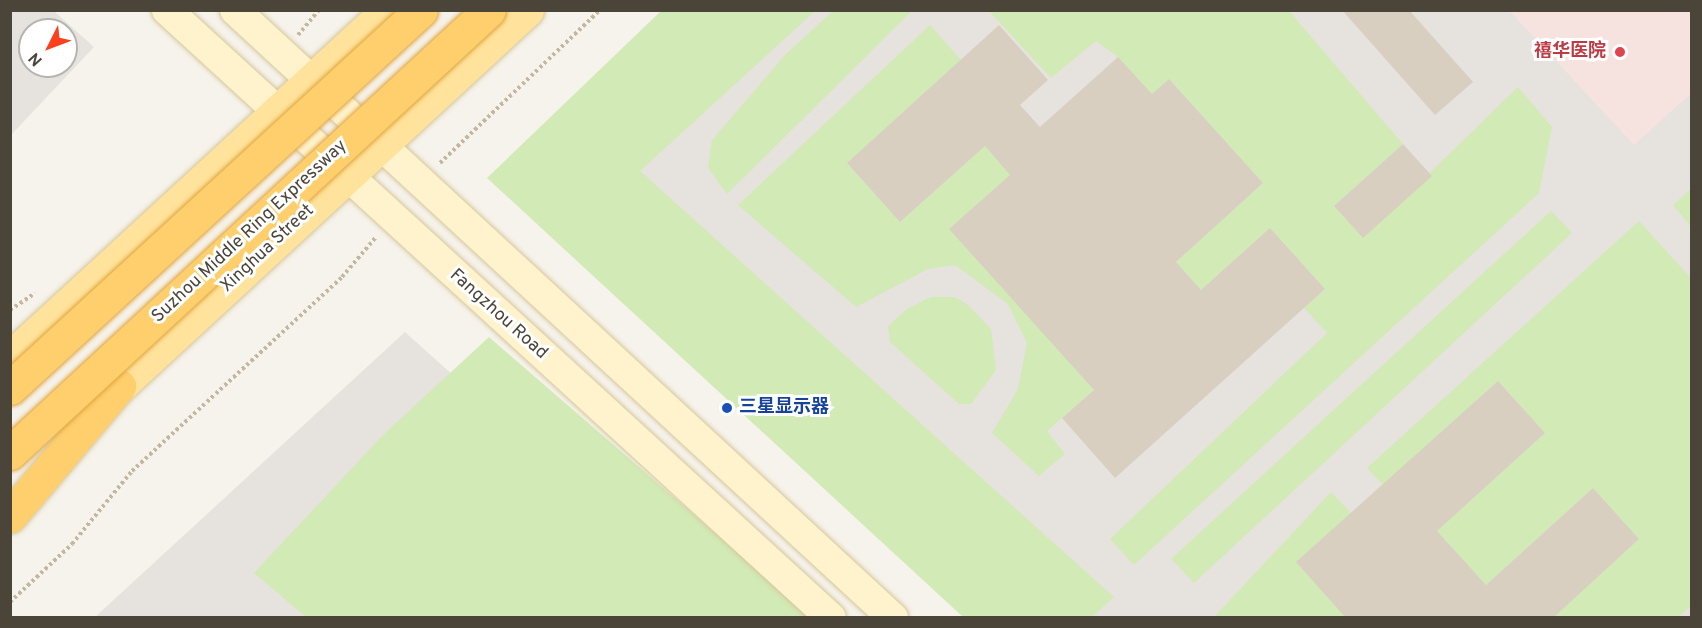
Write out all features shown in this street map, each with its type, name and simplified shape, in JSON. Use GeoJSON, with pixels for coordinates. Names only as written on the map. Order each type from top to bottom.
{"type":"FeatureCollection","features":[{"type":"Feature","properties":{"kind":"highway"},"geometry":{"type":"LineString","coordinates":[[10,388],[421,10]]}},
{"type":"Feature","properties":{"kind":"highway","name":"Suzhou Middle Ring Expressway"},"geometry":{"type":"LineString","coordinates":[[10,453],[489,10]]}},
{"type":"Feature","properties":{"kind":"highway"},"geometry":{"type":"LineString","coordinates":[[10,516],[119,386]]}},
{"type":"Feature","properties":{"kind":"main road","name":"Fangzhou Road"},"geometry":{"type":"LineString","coordinates":[[167,10],[276,114],[831,618]]}},
{"type":"Feature","properties":{"kind":"main road"},"geometry":{"type":"LineString","coordinates":[[235,10],[894,618]]}},
{"type":"Feature","properties":{"kind":"main road"},"geometry":{"type":"LineString","coordinates":[[10,358],[388,10]]}},
{"type":"Feature","properties":{"kind":"main road","name":"Xinghua Street"},"geometry":{"type":"LineString","coordinates":[[10,490],[119,386],[527,10]]}},
{"type":"Feature","properties":{"kind":"path"},"geometry":{"type":"LineString","coordinates":[[423,183],[600,10]]}},
{"type":"Feature","properties":{"kind":"path"},"geometry":{"type":"LineString","coordinates":[[10,602],[72,544],[132,471],[342,277],[392,218]]}},
{"type":"Feature","properties":{"kind":"shaded area"},"geometry":{"type":"Polygon","coordinates":[[[11,10],[54,11],[62,18],[18,18],[18,78],[65,78],[11,135],[11,10]]]}},
{"type":"Feature","properties":{"kind":"shaded area"},"geometry":{"type":"Polygon","coordinates":[[[751,11],[1510,11],[1634,144],[1691,93],[1691,617],[979,617],[538,201],[751,11]]]}},
{"type":"Feature","properties":{"kind":"shaded area","name":"禧华医院"},"geometry":{"type":"Polygon","coordinates":[[[1510,11],[1691,11],[1691,93],[1634,145],[1510,11]]]}},
{"type":"Feature","properties":{"kind":"shaded area"},"geometry":{"type":"Polygon","coordinates":[[[78,33],[94,47],[78,64],[78,33]]]}},
{"type":"Feature","properties":{"kind":"shaded area"},"geometry":{"type":"Polygon","coordinates":[[[405,332],[544,457],[739,618],[94,618],[405,332]]]}},
{"type":"Feature","properties":{"kind":"green space"},"geometry":{"type":"Polygon","coordinates":[[[834,10],[912,11],[727,194],[708,168],[712,140],[785,55],[834,10]]]}},
{"type":"Feature","properties":{"kind":"green space"},"geometry":{"type":"Polygon","coordinates":[[[661,11],[815,11],[640,171],[1114,597],[1092,617],[963,617],[487,178],[661,11]]]}},
{"type":"Feature","properties":{"kind":"green space"},"geometry":{"type":"Polygon","coordinates":[[[989,11],[1289,11],[1403,144],[1334,206],[1363,238],[1518,87],[1552,127],[1539,193],[1134,565],[1110,539],[1327,333],[1304,308],[1325,289],[1270,228],[1201,290],[1176,262],[1263,183],[1169,79],[1152,94],[1118,57],[1096,41],[1051,78],[989,11]]]}},
{"type":"Feature","properties":{"kind":"green space"},"geometry":{"type":"Polygon","coordinates":[[[930,25],[961,60],[847,163],[900,222],[985,146],[1010,175],[950,229],[1094,390],[1047,431],[1065,454],[1039,476],[992,433],[1018,389],[1027,343],[1008,304],[955,265],[928,269],[856,307],[738,205],[930,25]]]}},
{"type":"Feature","properties":{"kind":"green space"},"geometry":{"type":"Polygon","coordinates":[[[1691,189],[1691,227],[1673,205],[1691,189]]]}},
{"type":"Feature","properties":{"kind":"green space"},"geometry":{"type":"Polygon","coordinates":[[[1551,211],[1572,233],[1194,583],[1171,559],[1551,211]]]}},
{"type":"Feature","properties":{"kind":"green space"},"geometry":{"type":"Polygon","coordinates":[[[1639,221],[1691,278],[1692,605],[1678,617],[1553,617],[1639,539],[1593,488],[1486,585],[1437,531],[1545,433],[1498,381],[1383,485],[1367,468],[1639,221]]]}},
{"type":"Feature","properties":{"kind":"green space"},"geometry":{"type":"Polygon","coordinates":[[[931,297],[954,297],[967,304],[991,329],[996,370],[971,404],[959,404],[890,342],[888,326],[907,309],[931,297]]]}},
{"type":"Feature","properties":{"kind":"green space"},"geometry":{"type":"Polygon","coordinates":[[[489,337],[812,617],[306,617],[254,573],[383,435],[489,337]]]}},
{"type":"Feature","properties":{"kind":"green space"},"geometry":{"type":"Polygon","coordinates":[[[1331,492],[1351,513],[1346,617],[1213,618],[1331,492]]]}},
{"type":"Feature","properties":{"kind":"building"},"geometry":{"type":"Polygon","coordinates":[[[1342,10],[1409,10],[1473,82],[1435,115],[1342,10]]]}},
{"type":"Feature","properties":{"kind":"building"},"geometry":{"type":"Polygon","coordinates":[[[999,25],[1048,80],[1020,105],[1040,127],[1118,57],[1152,94],[1169,79],[1263,183],[1176,262],[1201,290],[1270,228],[1325,289],[1115,478],[1062,418],[1094,390],[949,229],[1010,175],[985,146],[900,222],[847,163],[999,25]]]}},
{"type":"Feature","properties":{"kind":"building"},"geometry":{"type":"Polygon","coordinates":[[[1403,144],[1432,176],[1363,238],[1334,206],[1403,144]]]}},
{"type":"Feature","properties":{"kind":"building"},"geometry":{"type":"Polygon","coordinates":[[[1498,381],[1545,433],[1437,531],[1486,585],[1593,488],[1639,539],[1553,618],[1346,618],[1296,562],[1498,381]]]}},
{"type":"Feature","properties":{"kind":"place","name":"禧华医院"},"geometry":{"type":"Point","coordinates":[1620,52]}},
{"type":"Feature","properties":{"kind":"place","name":"三星显示器"},"geometry":{"type":"Point","coordinates":[727,408]}}]}
